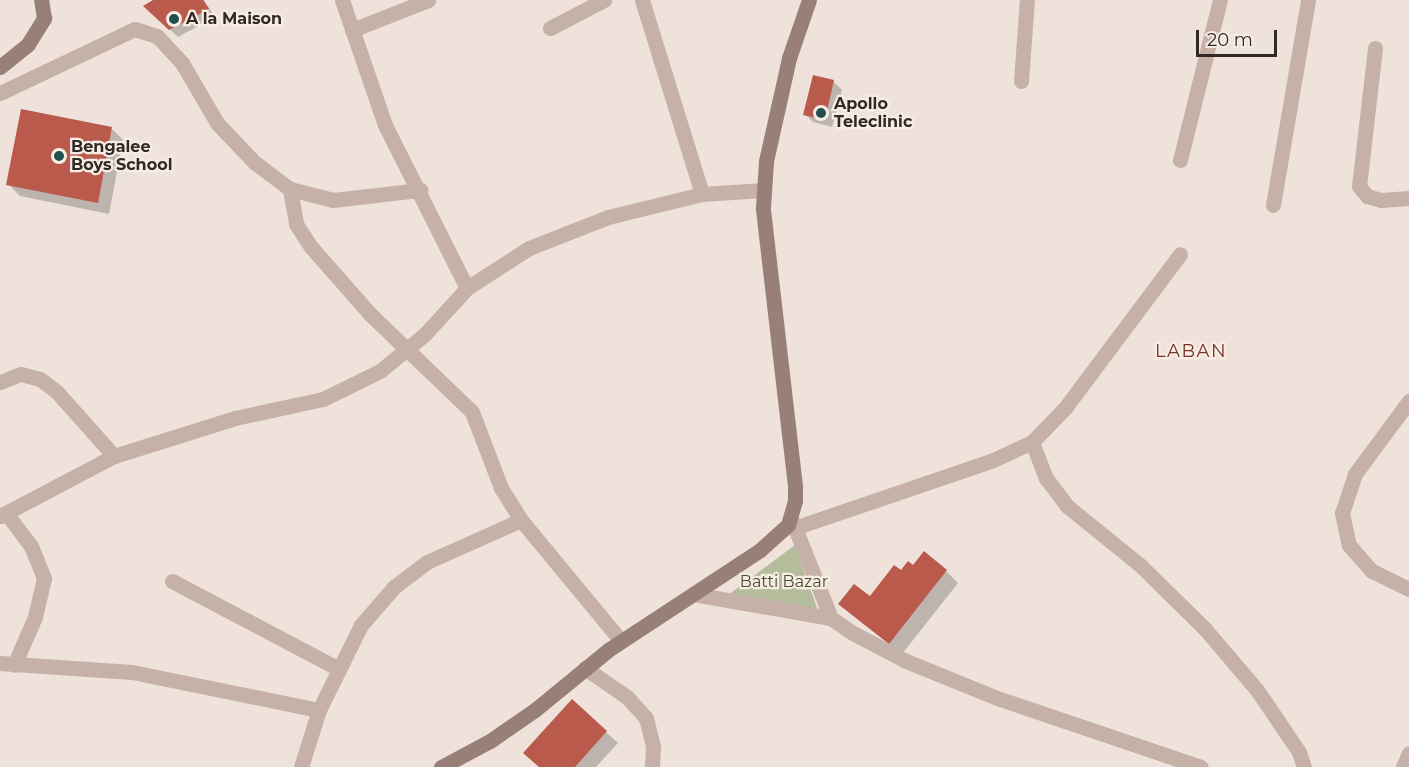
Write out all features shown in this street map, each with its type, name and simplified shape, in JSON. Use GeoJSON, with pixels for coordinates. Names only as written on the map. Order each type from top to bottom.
{"type":"FeatureCollection","features":[{"type":"Feature","properties":{"kind":"street"},"geometry":{"type":"LineString","coordinates":[[0,67],[28,44],[44,18],[41,0]]}},
{"type":"Feature","properties":{"kind":"street"},"geometry":{"type":"LineString","coordinates":[[342,0],[385,125],[420,190],[467,288]]}},
{"type":"Feature","properties":{"kind":"street"},"geometry":{"type":"LineString","coordinates":[[352,30],[428,0]]}},
{"type":"Feature","properties":{"kind":"street"},"geometry":{"type":"LineString","coordinates":[[550,28],[604,0]]}},
{"type":"Feature","properties":{"kind":"street"},"geometry":{"type":"LineString","coordinates":[[642,0],[702,194]]}},
{"type":"Feature","properties":{"kind":"street"},"geometry":{"type":"LineString","coordinates":[[809,0],[789,58],[766,161],[764,190],[794,475],[794,523],[831,618]]}},
{"type":"Feature","properties":{"kind":"street"},"geometry":{"type":"LineString","coordinates":[[1021,81],[1027,0]]}},
{"type":"Feature","properties":{"kind":"street"},"geometry":{"type":"LineString","coordinates":[[1180,160],[1220,0]]}},
{"type":"Feature","properties":{"kind":"street"},"geometry":{"type":"LineString","coordinates":[[1273,205],[1308,0]]}},
{"type":"Feature","properties":{"kind":"street"},"geometry":{"type":"LineString","coordinates":[[0,93],[135,29],[157,36],[182,63],[217,123],[254,162],[290,189],[333,200],[420,190]]}},
{"type":"Feature","properties":{"kind":"street"},"geometry":{"type":"LineString","coordinates":[[1375,48],[1359,186],[1367,196],[1381,200],[1409,198]]}},
{"type":"Feature","properties":{"kind":"street"},"geometry":{"type":"LineString","coordinates":[[290,189],[296,224],[311,247],[406,350],[472,412],[501,488],[521,520],[621,641]]}},
{"type":"Feature","properties":{"kind":"street"},"geometry":{"type":"LineString","coordinates":[[318,710],[132,672],[7,664],[36,617],[44,578],[31,546],[3,514],[114,456],[235,418],[323,399],[380,371],[406,350],[467,288],[529,248],[608,217],[702,194],[764,190]]}},
{"type":"Feature","properties":{"kind":"street"},"geometry":{"type":"LineString","coordinates":[[441,767],[490,741],[621,641],[760,550],[794,523],[991,461],[1032,442],[1065,408],[1180,254]]}},
{"type":"Feature","properties":{"kind":"street"},"geometry":{"type":"LineString","coordinates":[[0,382],[21,374],[40,379],[57,392],[114,456]]}},
{"type":"Feature","properties":{"kind":"street"},"geometry":{"type":"LineString","coordinates":[[1409,401],[1355,474],[1342,513],[1349,545],[1372,571],[1409,589]]}},
{"type":"Feature","properties":{"kind":"street"},"geometry":{"type":"LineString","coordinates":[[1032,442],[1046,478],[1067,506],[1141,566],[1205,629],[1257,690],[1304,767]]}},
{"type":"Feature","properties":{"kind":"street"},"geometry":{"type":"LineString","coordinates":[[301,767],[318,710],[361,625],[394,587],[427,562],[521,520]]}},
{"type":"Feature","properties":{"kind":"street"},"geometry":{"type":"LineString","coordinates":[[172,580],[339,669]]}},
{"type":"Feature","properties":{"kind":"street"},"geometry":{"type":"LineString","coordinates":[[693,594],[831,618],[906,661],[997,698],[1201,767]]}},
{"type":"Feature","properties":{"kind":"street"},"geometry":{"type":"LineString","coordinates":[[585,669],[627,697],[646,718],[653,747],[652,767]]}},
{"type":"Feature","properties":{"kind":"street"},"geometry":{"type":"LineString","coordinates":[[1402,767],[1409,753]]}},
{"type":"Feature","properties":{"kind":"green space","name":"Batti Bazar"},"geometry":{"type":"Polygon","coordinates":[[[795,545],[818,611],[728,595],[795,545]]]}},
{"type":"Feature","properties":{"kind":"building","name":"A la Maison"},"geometry":{"type":"Polygon","coordinates":[[[153,0],[203,0],[209,9],[169,30],[143,6],[153,0]]]}},
{"type":"Feature","properties":{"kind":"building"},"geometry":{"type":"Polygon","coordinates":[[[813,75],[834,80],[825,120],[803,115],[813,75]]]}},
{"type":"Feature","properties":{"kind":"building","name":"Bengalee Boys School"},"geometry":{"type":"Polygon","coordinates":[[[21,109],[112,127],[98,203],[6,185],[21,109]]]}},
{"type":"Feature","properties":{"kind":"building"},"geometry":{"type":"Polygon","coordinates":[[[924,551],[947,570],[889,644],[838,604],[854,584],[870,596],[894,565],[901,570],[908,561],[913,565],[924,551]]]}},
{"type":"Feature","properties":{"kind":"building"},"geometry":{"type":"Polygon","coordinates":[[[572,699],[607,731],[575,767],[539,767],[523,753],[572,699]]]}},
{"type":"Feature","properties":{"kind":"place","name":"A la Maison"},"geometry":{"type":"Point","coordinates":[174,19]}},
{"type":"Feature","properties":{"kind":"place","name":"Apollo Teleclinic"},"geometry":{"type":"Point","coordinates":[821,113]}},
{"type":"Feature","properties":{"kind":"place","name":"Bengalee Boys School"},"geometry":{"type":"Point","coordinates":[59,156]}},
{"type":"Feature","properties":{"kind":"district","name":"LABAN"},"geometry":{"type":"Point","coordinates":[1191,351]}}]}
